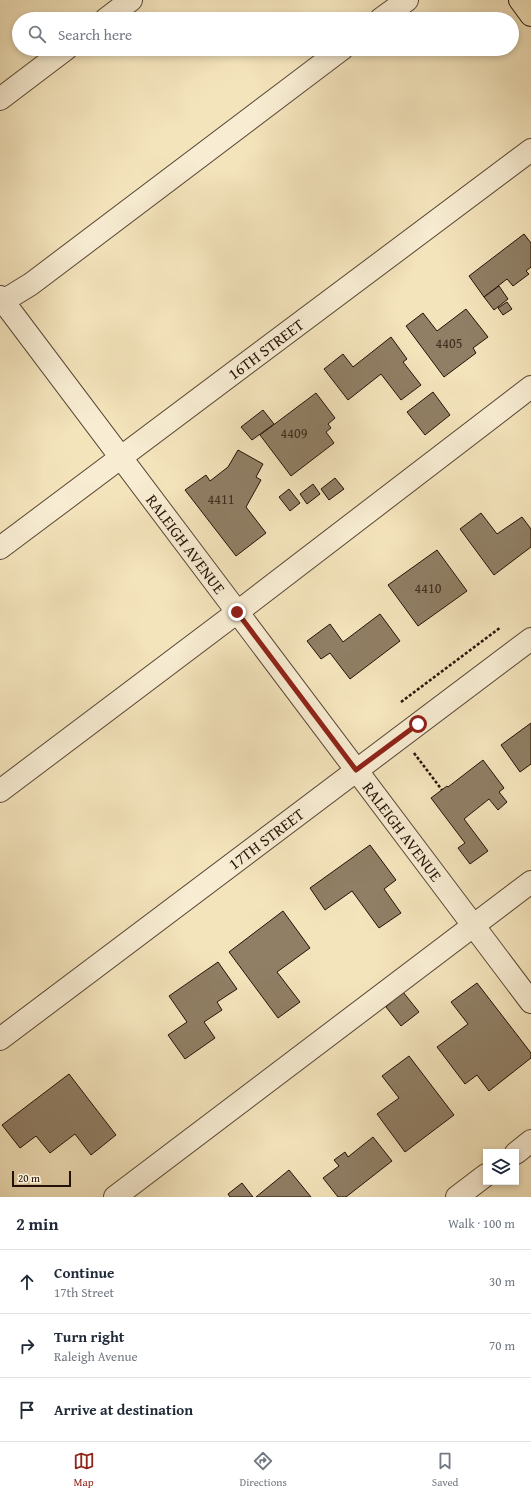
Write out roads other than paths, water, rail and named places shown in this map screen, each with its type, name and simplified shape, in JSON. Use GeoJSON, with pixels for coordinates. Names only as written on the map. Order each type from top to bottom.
{"type":"FeatureCollection","features":[{"type":"Feature","properties":{"kind":"main road"},"geometry":{"type":"LineString","coordinates":[[520,0],[531,15]]}},
{"type":"Feature","properties":{"kind":"street"},"geometry":{"type":"LineString","coordinates":[[115,12],[131,0]]}},
{"type":"Feature","properties":{"kind":"street"},"geometry":{"type":"LineString","coordinates":[[391,12],[407,0]]}},
{"type":"Feature","properties":{"kind":"street"},"geometry":{"type":"LineString","coordinates":[[0,99],[57,56]]}},
{"type":"Feature","properties":{"kind":"street"},"geometry":{"type":"LineString","coordinates":[[1,300],[31,284],[333,56]]}},
{"type":"Feature","properties":{"kind":"street","name":"16TH STREET"},"geometry":{"type":"LineString","coordinates":[[0,548],[531,150]]}},
{"type":"Feature","properties":{"kind":"street","name":"RALEIGH AVENUE"},"geometry":{"type":"LineString","coordinates":[[1,300],[531,1002]]}},
{"type":"Feature","properties":{"kind":"street"},"geometry":{"type":"LineString","coordinates":[[0,791],[531,387]]}},
{"type":"Feature","properties":{"kind":"street","name":"17TH STREET"},"geometry":{"type":"LineString","coordinates":[[0,1039],[531,639]]}},
{"type":"Feature","properties":{"kind":"street"},"geometry":{"type":"LineString","coordinates":[[115,1197],[531,882]]}},
{"type":"Feature","properties":{"kind":"street"},"geometry":{"type":"LineString","coordinates":[[519,1151],[531,1142]]}},
{"type":"Feature","properties":{"kind":"street"},"geometry":{"type":"LineString","coordinates":[[457,1197],[483,1177]]}}]}
